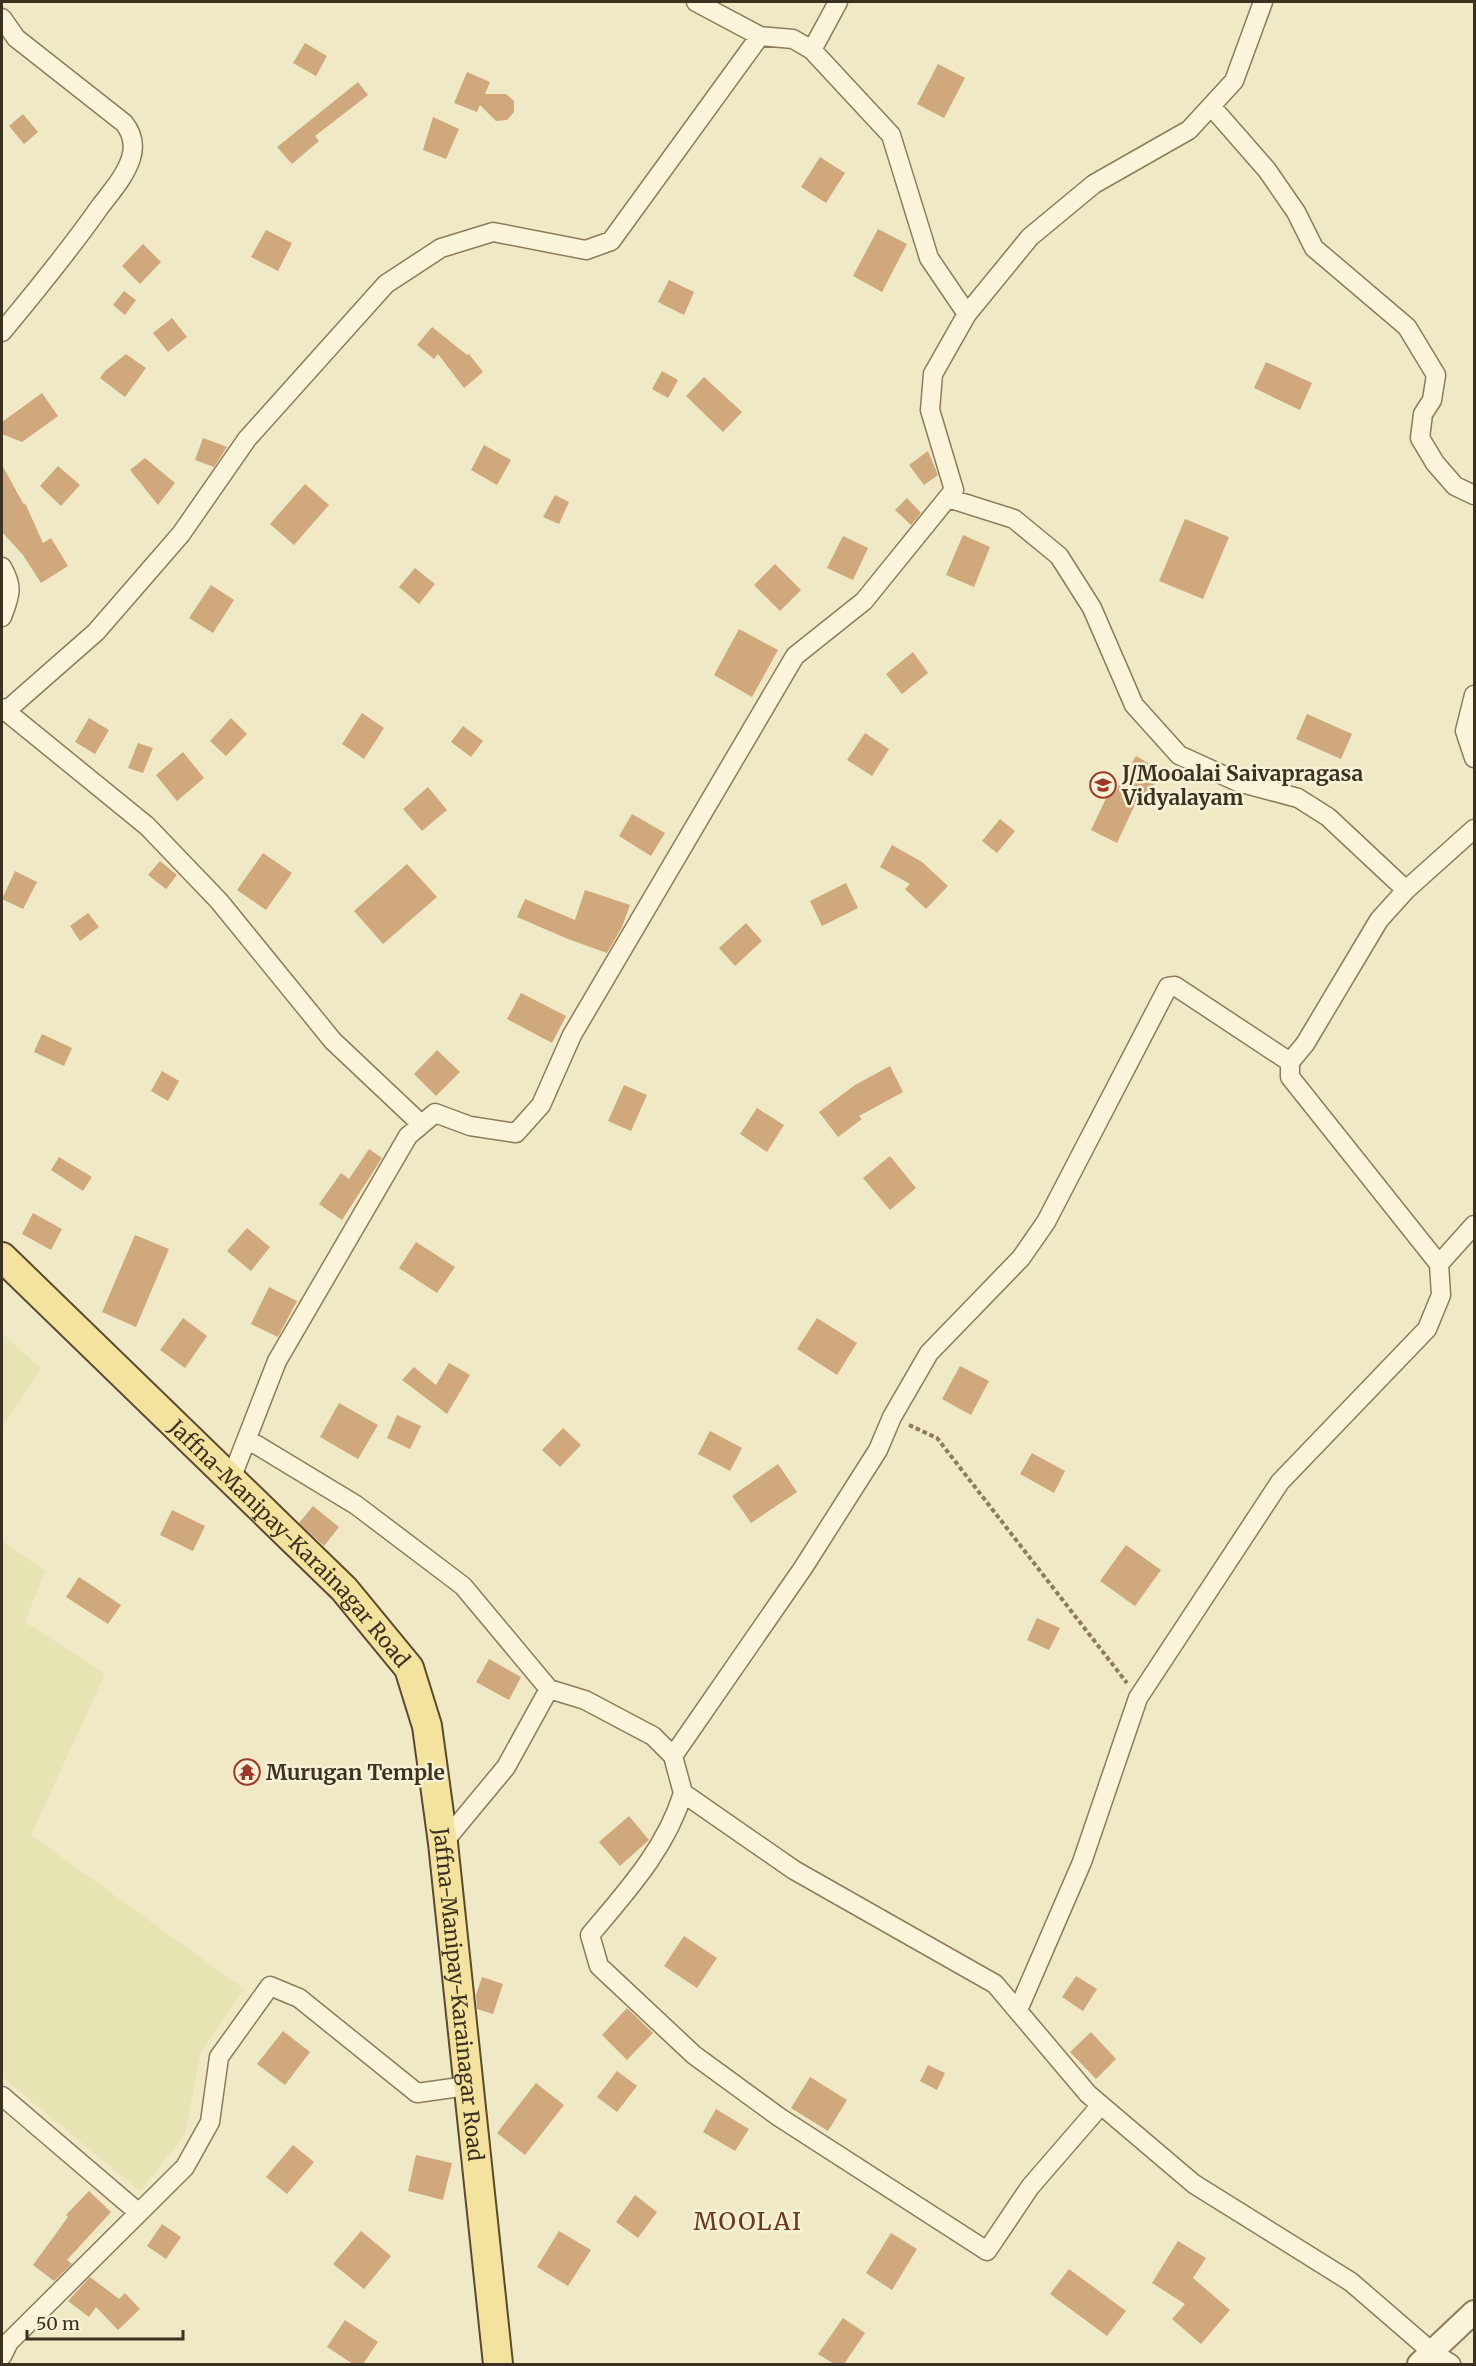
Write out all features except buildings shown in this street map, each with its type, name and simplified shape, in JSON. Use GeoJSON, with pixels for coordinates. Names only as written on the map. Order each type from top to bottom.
{"type":"FeatureCollection","features":[{"type":"Feature","properties":{"kind":"main road","name":"Jaffna-Manipay-Karainagar Road"},"geometry":{"type":"LineString","coordinates":[[2,1257],[344,1589],[409,1668],[427,1726],[443,1843],[498,2364]]}},
{"type":"Feature","properties":{"kind":"street"},"geometry":{"type":"LineString","coordinates":[[696,2],[760,36],[793,39],[812,50],[891,135],[929,258],[967,314]]}},
{"type":"Feature","properties":{"kind":"street"},"geometry":{"type":"LineString","coordinates":[[812,50],[838,2]]}},
{"type":"Feature","properties":{"kind":"street"},"geometry":{"type":"LineString","coordinates":[[231,1479],[277,1361],[408,1136],[435,1113],[470,1126],[516,1133],[541,1105],[572,1035],[795,656],[864,601],[954,490],[930,410],[933,374],[967,314],[1030,237],[1094,184],[1189,130],[1234,81],[1263,2]]}},
{"type":"Feature","properties":{"kind":"street"},"geometry":{"type":"LineString","coordinates":[[2,18],[16,38],[124,123],[130,130],[133,141],[132,155],[125,173],[66,255],[2,332]]}},
{"type":"Feature","properties":{"kind":"street"},"geometry":{"type":"LineString","coordinates":[[422,1124],[333,1041],[219,901],[147,826],[4,710],[96,632],[181,534],[247,439],[386,284],[441,248],[493,232],[586,250],[611,242],[760,36]]}},
{"type":"Feature","properties":{"kind":"street"},"geometry":{"type":"LineString","coordinates":[[1211,106],[1267,170],[1296,212],[1314,248],[1407,327],[1436,375],[1432,400],[1423,414],[1420,438],[1435,463],[1455,486],[1474,495]]}},
{"type":"Feature","properties":{"kind":"street"},"geometry":{"type":"LineString","coordinates":[[948,498],[1014,519],[1059,556],[1092,608],[1134,705],[1179,755],[1238,782],[1298,798],[1328,817],[1406,890]]}},
{"type":"Feature","properties":{"kind":"street"},"geometry":{"type":"LineString","coordinates":[[2,567],[10,582],[8,600],[2,617]]}},
{"type":"Feature","properties":{"kind":"street"},"geometry":{"type":"LineString","coordinates":[[1474,695],[1465,730],[1474,758]]}},
{"type":"Feature","properties":{"kind":"street"},"geometry":{"type":"LineString","coordinates":[[1018,2010],[1082,1862],[1138,1698],[1280,1482],[1427,1329],[1440,1295],[1439,1264],[1290,1077],[1290,1062],[1305,1044],[1379,920],[1406,890],[1474,829]]}},
{"type":"Feature","properties":{"kind":"street"},"geometry":{"type":"LineString","coordinates":[[673,1756],[809,1558],[878,1450],[892,1417],[930,1353],[1020,1258],[1046,1222],[1168,987],[1176,986],[1290,1062]]}},
{"type":"Feature","properties":{"kind":"street"},"geometry":{"type":"LineString","coordinates":[[1439,1264],[1474,1225]]}},
{"type":"Feature","properties":{"kind":"street"},"geometry":{"type":"LineString","coordinates":[[247,1439],[356,1505],[463,1586],[549,1689],[585,1700],[653,1736],[673,1756],[683,1793],[677,1814],[634,1882],[590,1935],[599,1966],[694,2055],[779,2117],[987,2251],[1030,2187],[1101,2105]]}},
{"type":"Feature","properties":{"kind":"street"},"geometry":{"type":"LineString","coordinates":[[443,1843],[506,1767],[549,1689]]}},
{"type":"Feature","properties":{"kind":"street"},"geometry":{"type":"LineString","coordinates":[[683,1793],[794,1870],[994,1984],[1088,2094],[1194,2184],[1351,2282],[1425,2358],[1451,2364]]}},
{"type":"Feature","properties":{"kind":"street"},"geometry":{"type":"LineString","coordinates":[[2,2356],[9,2342],[185,2167],[210,2122],[219,2057],[270,1986],[299,1998],[417,2093],[467,2086]]}},
{"type":"Feature","properties":{"kind":"street"},"geometry":{"type":"LineString","coordinates":[[2,2096],[139,2213]]}},
{"type":"Feature","properties":{"kind":"street"},"geometry":{"type":"LineString","coordinates":[[1425,2358],[1474,2312]]}},
{"type":"Feature","properties":{"kind":"path"},"geometry":{"type":"LineString","coordinates":[[892,1417],[937,1438],[1138,1698]]}},
{"type":"Feature","properties":{"kind":"shaded area"},"geometry":{"type":"Polygon","coordinates":[[[2,1333],[41,1369],[2,1427],[2,1333]]]}},
{"type":"Feature","properties":{"kind":"shaded area"},"geometry":{"type":"Polygon","coordinates":[[[2,1541],[45,1571],[25,1622],[105,1674],[31,1835],[244,1989],[201,2051],[185,2134],[140,2191],[2,2077],[2,1541]]]}},
{"type":"Feature","properties":{"kind":"place","name":"J/Mooalai Saivapragasa Vidyalayam"},"geometry":{"type":"Point","coordinates":[1103,785]}},
{"type":"Feature","properties":{"kind":"place","name":"Murugan Temple"},"geometry":{"type":"Point","coordinates":[247,1772]}},
{"type":"Feature","properties":{"kind":"district","name":"MOOLAI"},"geometry":{"type":"Point","coordinates":[748,2221]}}]}
